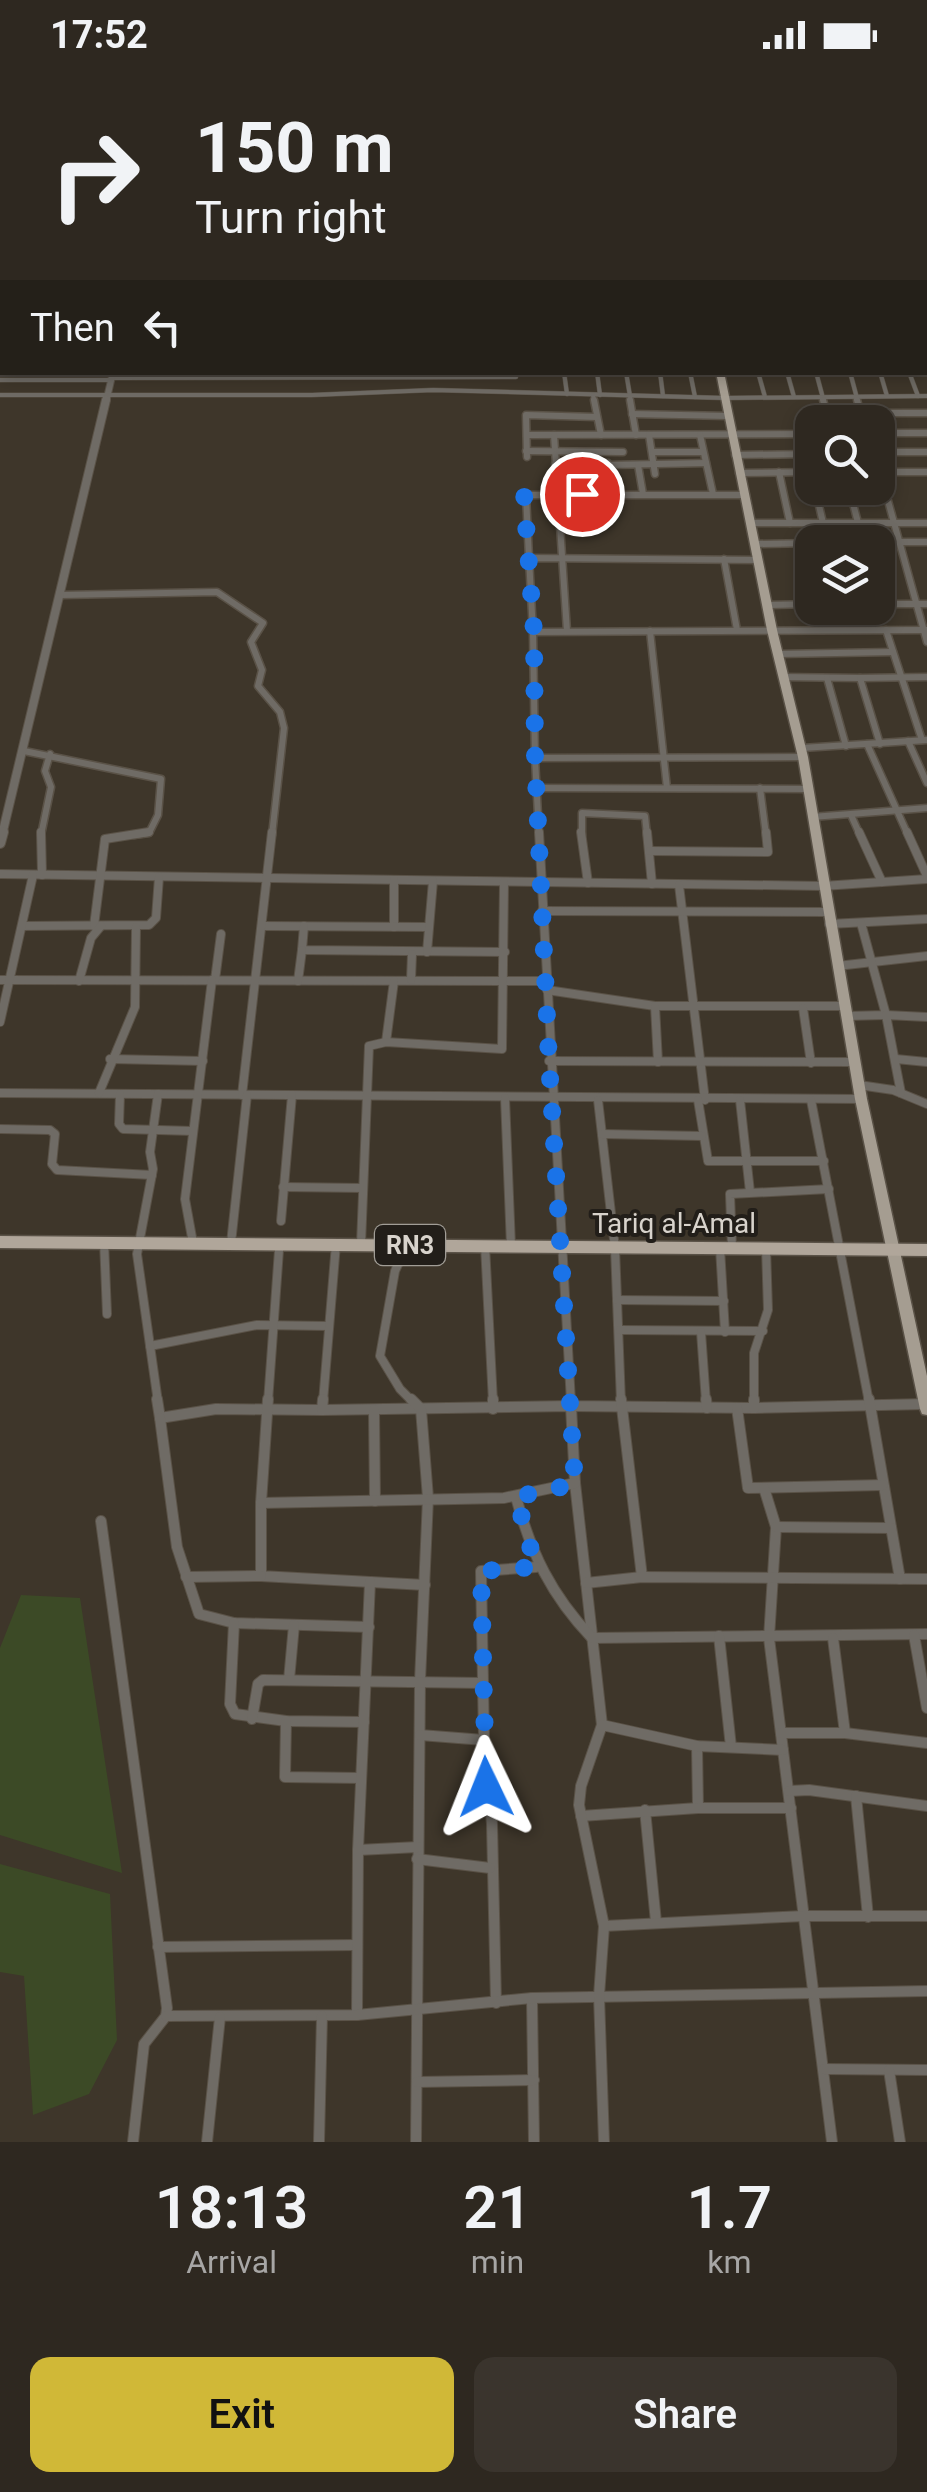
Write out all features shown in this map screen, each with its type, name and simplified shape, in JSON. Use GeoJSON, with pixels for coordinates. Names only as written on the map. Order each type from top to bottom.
{"type":"FeatureCollection","features":[{"type":"Feature","properties":{"kind":"highway","name":"Tariq al-Amal"},"geometry":{"type":"LineString","coordinates":[[0,1242],[927,1250]]}},
{"type":"Feature","properties":{"kind":"main road"},"geometry":{"type":"LineString","coordinates":[[721,375],[782,678],[802,752],[861,1100],[893,1249],[921,1351],[926,1406]]}},
{"type":"Feature","properties":{"kind":"street"},"geometry":{"type":"LineString","coordinates":[[57,70],[77,70]]}},
{"type":"Feature","properties":{"kind":"street"},"geometry":{"type":"LineString","coordinates":[[0,380],[141,375],[516,375],[517,393]]}},
{"type":"Feature","properties":{"kind":"street"},"geometry":{"type":"LineString","coordinates":[[136,395],[141,375]]}},
{"type":"Feature","properties":{"kind":"street"},"geometry":{"type":"LineString","coordinates":[[188,395],[193,375]]}},
{"type":"Feature","properties":{"kind":"street"},"geometry":{"type":"LineString","coordinates":[[312,396],[314,375]]}},
{"type":"Feature","properties":{"kind":"street"},"geometry":{"type":"LineString","coordinates":[[433,390],[434,375]]}},
{"type":"Feature","properties":{"kind":"street"},"geometry":{"type":"LineString","coordinates":[[484,375],[485,392]]}},
{"type":"Feature","properties":{"kind":"street"},"geometry":{"type":"LineString","coordinates":[[564,375],[567,394]]}},
{"type":"Feature","properties":{"kind":"street"},"geometry":{"type":"LineString","coordinates":[[597,375],[601,435]]}},
{"type":"Feature","properties":{"kind":"street"},"geometry":{"type":"LineString","coordinates":[[626,375],[636,435]]}},
{"type":"Feature","properties":{"kind":"street"},"geometry":{"type":"LineString","coordinates":[[660,375],[663,396]]}},
{"type":"Feature","properties":{"kind":"street"},"geometry":{"type":"LineString","coordinates":[[691,375],[695,397]]}},
{"type":"Feature","properties":{"kind":"street"},"geometry":{"type":"LineString","coordinates":[[759,375],[765,397]]}},
{"type":"Feature","properties":{"kind":"street"},"geometry":{"type":"LineString","coordinates":[[788,375],[794,397]]}},
{"type":"Feature","properties":{"kind":"street"},"geometry":{"type":"LineString","coordinates":[[817,375],[824,405]]}},
{"type":"Feature","properties":{"kind":"street"},"geometry":{"type":"LineString","coordinates":[[851,375],[858,405]]}},
{"type":"Feature","properties":{"kind":"street"},"geometry":{"type":"LineString","coordinates":[[881,375],[887,396]]}},
{"type":"Feature","properties":{"kind":"street"},"geometry":{"type":"LineString","coordinates":[[911,375],[918,396]]}},
{"type":"Feature","properties":{"kind":"street"},"geometry":{"type":"LineString","coordinates":[[0,843],[112,377]]}},
{"type":"Feature","properties":{"kind":"street"},"geometry":{"type":"LineString","coordinates":[[404,377],[405,393]]}},
{"type":"Feature","properties":{"kind":"street"},"geometry":{"type":"LineString","coordinates":[[0,395],[312,396],[433,390],[725,398],[927,396]]}},
{"type":"Feature","properties":{"kind":"street"},"geometry":{"type":"LineString","coordinates":[[895,413],[927,413]]}},
{"type":"Feature","properties":{"kind":"street"},"geometry":{"type":"LineString","coordinates":[[632,414],[728,416]]}},
{"type":"Feature","properties":{"kind":"street"},"geometry":{"type":"LineString","coordinates":[[597,416],[526,416],[526,454],[623,452]]}},
{"type":"Feature","properties":{"kind":"street"},"geometry":{"type":"LineString","coordinates":[[895,433],[927,433]]}},
{"type":"Feature","properties":{"kind":"street"},"geometry":{"type":"LineString","coordinates":[[528,435],[795,434]]}},
{"type":"Feature","properties":{"kind":"street"},"geometry":{"type":"LineString","coordinates":[[554,435],[567,631]]}},
{"type":"Feature","properties":{"kind":"street"},"geometry":{"type":"LineString","coordinates":[[621,435],[624,465]]}},
{"type":"Feature","properties":{"kind":"street"},"geometry":{"type":"LineString","coordinates":[[649,435],[655,474]]}},
{"type":"Feature","properties":{"kind":"street"},"geometry":{"type":"LineString","coordinates":[[700,435],[713,494]]}},
{"type":"Feature","properties":{"kind":"street"},"geometry":{"type":"LineString","coordinates":[[607,452],[608,494]]}},
{"type":"Feature","properties":{"kind":"street"},"geometry":{"type":"LineString","coordinates":[[653,452],[703,452]]}},
{"type":"Feature","properties":{"kind":"street"},"geometry":{"type":"LineString","coordinates":[[895,452],[927,452]]}},
{"type":"Feature","properties":{"kind":"street"},"geometry":{"type":"LineString","coordinates":[[735,455],[795,454]]}},
{"type":"Feature","properties":{"kind":"street"},"geometry":{"type":"LineString","coordinates":[[555,464],[706,463]]}},
{"type":"Feature","properties":{"kind":"street"},"geometry":{"type":"LineString","coordinates":[[638,465],[643,494]]}},
{"type":"Feature","properties":{"kind":"street"},"geometry":{"type":"LineString","coordinates":[[778,472],[790,523]]}},
{"type":"Feature","properties":{"kind":"street"},"geometry":{"type":"LineString","coordinates":[[895,472],[927,472]]}},
{"type":"Feature","properties":{"kind":"street"},"geometry":{"type":"LineString","coordinates":[[739,473],[795,473]]}},
{"type":"Feature","properties":{"kind":"street"},"geometry":{"type":"LineString","coordinates":[[604,2142],[599,1996],[604,1926],[600,1888],[581,1816],[581,1786],[602,1725],[575,1484],[549,1061],[536,788],[534,632],[524,497],[746,495]]}},
{"type":"Feature","properties":{"kind":"street"},"geometry":{"type":"LineString","coordinates":[[819,505],[823,523]]}},
{"type":"Feature","properties":{"kind":"street"},"geometry":{"type":"LineString","coordinates":[[853,505],[858,523]]}},
{"type":"Feature","properties":{"kind":"street"},"geometry":{"type":"LineString","coordinates":[[889,505],[927,642]]}},
{"type":"Feature","properties":{"kind":"street"},"geometry":{"type":"LineString","coordinates":[[752,524],[927,522]]}},
{"type":"Feature","properties":{"kind":"street"},"geometry":{"type":"LineString","coordinates":[[895,542],[927,542]]}},
{"type":"Feature","properties":{"kind":"street"},"geometry":{"type":"LineString","coordinates":[[754,544],[795,544]]}},
{"type":"Feature","properties":{"kind":"street"},"geometry":{"type":"LineString","coordinates":[[529,558],[758,560]]}},
{"type":"Feature","properties":{"kind":"street"},"geometry":{"type":"LineString","coordinates":[[724,560],[736,630]]}},
{"type":"Feature","properties":{"kind":"street"},"geometry":{"type":"LineString","coordinates":[[61,594],[217,592],[261,619],[251,642],[262,670],[258,686],[280,712],[284,728],[231,1243]]}},
{"type":"Feature","properties":{"kind":"street"},"geometry":{"type":"LineString","coordinates":[[895,602],[927,604]]}},
{"type":"Feature","properties":{"kind":"street"},"geometry":{"type":"LineString","coordinates":[[769,604],[795,603]]}},
{"type":"Feature","properties":{"kind":"street"},"geometry":{"type":"LineString","coordinates":[[650,630],[667,788]]}},
{"type":"Feature","properties":{"kind":"street"},"geometry":{"type":"LineString","coordinates":[[535,758],[802,752],[924,740],[886,630]]}},
{"type":"Feature","properties":{"kind":"street"},"geometry":{"type":"LineString","coordinates":[[534,632],[925,630]]}},
{"type":"Feature","properties":{"kind":"street"},"geometry":{"type":"LineString","coordinates":[[778,654],[893,652]]}},
{"type":"Feature","properties":{"kind":"street"},"geometry":{"type":"LineString","coordinates":[[782,678],[927,677]]}},
{"type":"Feature","properties":{"kind":"street"},"geometry":{"type":"LineString","coordinates":[[827,678],[846,746]]}},
{"type":"Feature","properties":{"kind":"street"},"geometry":{"type":"LineString","coordinates":[[860,678],[880,744]]}},
{"type":"Feature","properties":{"kind":"street"},"geometry":{"type":"LineString","coordinates":[[908,741],[927,784]]}},
{"type":"Feature","properties":{"kind":"street"},"geometry":{"type":"LineString","coordinates":[[0,874],[823,886],[927,878],[868,744]]}},
{"type":"Feature","properties":{"kind":"street"},"geometry":{"type":"LineString","coordinates":[[24,750],[161,779],[156,824],[150,833],[105,840],[97,926],[79,980]]}},
{"type":"Feature","properties":{"kind":"street"},"geometry":{"type":"LineString","coordinates":[[0,1019],[5,980],[37,875],[51,787],[45,770],[50,754]]}},
{"type":"Feature","properties":{"kind":"street"},"geometry":{"type":"LineString","coordinates":[[536,788],[808,789]]}},
{"type":"Feature","properties":{"kind":"street"},"geometry":{"type":"LineString","coordinates":[[650,851],[768,852],[760,788]]}},
{"type":"Feature","properties":{"kind":"street"},"geometry":{"type":"LineString","coordinates":[[812,817],[927,808]]}},
{"type":"Feature","properties":{"kind":"street"},"geometry":{"type":"LineString","coordinates":[[588,883],[580,814],[642,815],[652,884]]}},
{"type":"Feature","properties":{"kind":"street"},"geometry":{"type":"LineString","coordinates":[[852,815],[882,882]]}},
{"type":"Feature","properties":{"kind":"street"},"geometry":{"type":"LineString","coordinates":[[22,926],[136,927],[155,921],[159,877]]}},
{"type":"Feature","properties":{"kind":"street"},"geometry":{"type":"LineString","coordinates":[[394,880],[394,927]]}},
{"type":"Feature","properties":{"kind":"street"},"geometry":{"type":"LineString","coordinates":[[427,952],[433,881]]}},
{"type":"Feature","properties":{"kind":"street"},"geometry":{"type":"LineString","coordinates":[[361,1244],[369,1046],[386,1042],[502,1049],[504,882]]}},
{"type":"Feature","properties":{"kind":"street"},"geometry":{"type":"LineString","coordinates":[[680,885],[701,1062],[702,1136],[708,1161],[824,1161]]}},
{"type":"Feature","properties":{"kind":"street"},"geometry":{"type":"LineString","coordinates":[[542,911],[828,918],[861,923],[927,919]]}},
{"type":"Feature","properties":{"kind":"street"},"geometry":{"type":"LineString","coordinates":[[861,923],[886,1015],[901,1093]]}},
{"type":"Feature","properties":{"kind":"street"},"geometry":{"type":"LineString","coordinates":[[262,926],[428,928]]}},
{"type":"Feature","properties":{"kind":"street"},"geometry":{"type":"LineString","coordinates":[[298,980],[304,926]]}},
{"type":"Feature","properties":{"kind":"street"},"geometry":{"type":"LineString","coordinates":[[99,1094],[110,1059],[129,1023],[138,980],[136,927]]}},
{"type":"Feature","properties":{"kind":"street"},"geometry":{"type":"LineString","coordinates":[[192,1243],[184,1198],[220,934]]}},
{"type":"Feature","properties":{"kind":"street"},"geometry":{"type":"LineString","coordinates":[[302,950],[505,952]]}},
{"type":"Feature","properties":{"kind":"street"},"geometry":{"type":"LineString","coordinates":[[411,980],[412,954]]}},
{"type":"Feature","properties":{"kind":"street"},"geometry":{"type":"LineString","coordinates":[[837,966],[927,956]]}},
{"type":"Feature","properties":{"kind":"street"},"geometry":{"type":"LineString","coordinates":[[5,980],[500,982],[547,986],[655,1006],[803,1008],[927,1017]]}},
{"type":"Feature","properties":{"kind":"street"},"geometry":{"type":"LineString","coordinates":[[386,1042],[394,981]]}},
{"type":"Feature","properties":{"kind":"street"},"geometry":{"type":"LineString","coordinates":[[655,1006],[658,1062]]}},
{"type":"Feature","properties":{"kind":"street"},"geometry":{"type":"LineString","coordinates":[[803,1008],[812,1063]]}},
{"type":"Feature","properties":{"kind":"street"},"geometry":{"type":"LineString","coordinates":[[110,1059],[203,1061]]}},
{"type":"Feature","properties":{"kind":"street"},"geometry":{"type":"LineString","coordinates":[[896,1059],[927,1062]]}},
{"type":"Feature","properties":{"kind":"street"},"geometry":{"type":"LineString","coordinates":[[549,1061],[855,1062]]}},
{"type":"Feature","properties":{"kind":"street"},"geometry":{"type":"LineString","coordinates":[[859,1085],[901,1093],[927,1104]]}},
{"type":"Feature","properties":{"kind":"street"},"geometry":{"type":"LineString","coordinates":[[0,1093],[861,1100]]}},
{"type":"Feature","properties":{"kind":"street"},"geometry":{"type":"LineString","coordinates":[[120,1094],[119,1124],[123,1129],[193,1131]]}},
{"type":"Feature","properties":{"kind":"street"},"geometry":{"type":"LineString","coordinates":[[158,1094],[152,1130],[152,1175],[138,1242],[160,1418],[186,1577],[199,1614],[234,1623],[369,1627]]}},
{"type":"Feature","properties":{"kind":"street"},"geometry":{"type":"LineString","coordinates":[[281,1221],[292,1096]]}},
{"type":"Feature","properties":{"kind":"street"},"geometry":{"type":"LineString","coordinates":[[505,1098],[511,1246]]}},
{"type":"Feature","properties":{"kind":"street"},"geometry":{"type":"LineString","coordinates":[[598,1100],[614,1248],[621,1406],[642,1577]]}},
{"type":"Feature","properties":{"kind":"street"},"geometry":{"type":"LineString","coordinates":[[740,1100],[750,1192]]}},
{"type":"Feature","properties":{"kind":"street"},"geometry":{"type":"LineString","coordinates":[[811,1100],[900,1578]]}},
{"type":"Feature","properties":{"kind":"street"},"geometry":{"type":"LineString","coordinates":[[0,1128],[55,1134],[52,1164],[57,1170],[152,1175]]}},
{"type":"Feature","properties":{"kind":"street"},"geometry":{"type":"LineString","coordinates":[[602,1134],[702,1136]]}},
{"type":"Feature","properties":{"kind":"street"},"geometry":{"type":"LineString","coordinates":[[283,1187],[363,1188]]}},
{"type":"Feature","properties":{"kind":"street"},"geometry":{"type":"LineString","coordinates":[[725,1332],[730,1194],[829,1189]]}},
{"type":"Feature","properties":{"kind":"street"},"geometry":{"type":"LineString","coordinates":[[104,1241],[107,1314]]}},
{"type":"Feature","properties":{"kind":"street"},"geometry":{"type":"LineString","coordinates":[[322,1410],[336,1244]]}},
{"type":"Feature","properties":{"kind":"street"},"geometry":{"type":"LineString","coordinates":[[406,1245],[396,1271],[380,1356],[400,1389],[421,1409],[428,1498],[420,1681],[416,2142]]}},
{"type":"Feature","properties":{"kind":"street"},"geometry":{"type":"LineString","coordinates":[[485,1246],[493,1409]]}},
{"type":"Feature","properties":{"kind":"street"},"geometry":{"type":"LineString","coordinates":[[754,1408],[754,1352],[768,1310],[766,1248]]}},
{"type":"Feature","properties":{"kind":"street"},"geometry":{"type":"LineString","coordinates":[[261,1576],[261,1504],[280,1250]]}},
{"type":"Feature","properties":{"kind":"street"},"geometry":{"type":"LineString","coordinates":[[617,1300],[724,1301]]}},
{"type":"Feature","properties":{"kind":"street"},"geometry":{"type":"LineString","coordinates":[[150,1346],[273,1324],[329,1326]]}},
{"type":"Feature","properties":{"kind":"street"},"geometry":{"type":"LineString","coordinates":[[620,1330],[763,1331]]}},
{"type":"Feature","properties":{"kind":"street"},"geometry":{"type":"LineString","coordinates":[[701,1332],[707,1408]]}},
{"type":"Feature","properties":{"kind":"street"},"geometry":{"type":"LineString","coordinates":[[160,1418],[216,1409],[926,1406]]}},
{"type":"Feature","properties":{"kind":"street"},"geometry":{"type":"LineString","coordinates":[[737,1408],[746,1484],[752,1489],[882,1486]]}},
{"type":"Feature","properties":{"kind":"street"},"geometry":{"type":"LineString","coordinates":[[374,1410],[375,1501]]}},
{"type":"Feature","properties":{"kind":"street"},"geometry":{"type":"LineString","coordinates":[[261,1504],[516,1497],[575,1484]]}},
{"type":"Feature","properties":{"kind":"street"},"geometry":{"type":"LineString","coordinates":[[764,1488],[776,1527],[777,1554],[769,1638],[832,2142]]}},
{"type":"Feature","properties":{"kind":"street"},"geometry":{"type":"LineString","coordinates":[[516,1497],[536,1567],[550,1592],[592,1638],[927,1634]]}},
{"type":"Feature","properties":{"kind":"street"},"geometry":{"type":"LineString","coordinates":[[100,1522],[166,2016],[144,2044],[133,2142]]}},
{"type":"Feature","properties":{"kind":"street"},"geometry":{"type":"LineString","coordinates":[[776,1527],[891,1528]]}},
{"type":"Feature","properties":{"kind":"street"},"geometry":{"type":"LineString","coordinates":[[496,2003],[481,1571],[536,1567]]}},
{"type":"Feature","properties":{"kind":"street"},"geometry":{"type":"LineString","coordinates":[[186,1577],[261,1576],[425,1585]]}},
{"type":"Feature","properties":{"kind":"street"},"geometry":{"type":"LineString","coordinates":[[586,1582],[642,1577],[927,1579]]}},
{"type":"Feature","properties":{"kind":"street"},"geometry":{"type":"LineString","coordinates":[[357,2014],[358,1850],[370,1582]]}},
{"type":"Feature","properties":{"kind":"street"},"geometry":{"type":"LineString","coordinates":[[234,1623],[231,1709],[235,1714],[252,1719],[364,1722]]}},
{"type":"Feature","properties":{"kind":"street"},"geometry":{"type":"LineString","coordinates":[[289,1680],[294,1624]]}},
{"type":"Feature","properties":{"kind":"street"},"geometry":{"type":"LineString","coordinates":[[914,1635],[927,1708]]}},
{"type":"Feature","properties":{"kind":"street"},"geometry":{"type":"LineString","coordinates":[[719,1636],[731,1746]]}},
{"type":"Feature","properties":{"kind":"street"},"geometry":{"type":"LineString","coordinates":[[833,1638],[845,1733]]}},
{"type":"Feature","properties":{"kind":"street"},"geometry":{"type":"LineString","coordinates":[[252,1719],[259,1682],[483,1683]]}},
{"type":"Feature","properties":{"kind":"street"},"geometry":{"type":"LineString","coordinates":[[286,1721],[284,1777],[361,1778]]}},
{"type":"Feature","properties":{"kind":"street"},"geometry":{"type":"LineString","coordinates":[[602,1725],[696,1746],[783,1750]]}},
{"type":"Feature","properties":{"kind":"street"},"geometry":{"type":"LineString","coordinates":[[781,1734],[845,1733],[927,1743]]}},
{"type":"Feature","properties":{"kind":"street"},"geometry":{"type":"LineString","coordinates":[[420,1735],[484,1740]]}},
{"type":"Feature","properties":{"kind":"street"},"geometry":{"type":"LineString","coordinates":[[696,1746],[698,1808]]}},
{"type":"Feature","properties":{"kind":"street"},"geometry":{"type":"LineString","coordinates":[[790,1792],[927,1806]]}},
{"type":"Feature","properties":{"kind":"street"},"geometry":{"type":"LineString","coordinates":[[856,1796],[868,1917]]}},
{"type":"Feature","properties":{"kind":"street"},"geometry":{"type":"LineString","coordinates":[[581,1816],[698,1808],[790,1808]]}},
{"type":"Feature","properties":{"kind":"street"},"geometry":{"type":"LineString","coordinates":[[646,1810],[656,1922]]}},
{"type":"Feature","properties":{"kind":"street"},"geometry":{"type":"LineString","coordinates":[[358,1850],[418,1846]]}},
{"type":"Feature","properties":{"kind":"street"},"geometry":{"type":"LineString","coordinates":[[418,1860],[490,1868]]}},
{"type":"Feature","properties":{"kind":"street"},"geometry":{"type":"LineString","coordinates":[[604,1926],[804,1916],[927,1916]]}},
{"type":"Feature","properties":{"kind":"street"},"geometry":{"type":"LineString","coordinates":[[158,1947],[358,1945]]}},
{"type":"Feature","properties":{"kind":"street"},"geometry":{"type":"LineString","coordinates":[[166,2016],[415,2012],[532,1998],[927,1991]]}},
{"type":"Feature","properties":{"kind":"street"},"geometry":{"type":"LineString","coordinates":[[525,2142],[534,2142],[532,1998]]}},
{"type":"Feature","properties":{"kind":"street"},"geometry":{"type":"LineString","coordinates":[[319,2142],[322,2016]]}},
{"type":"Feature","properties":{"kind":"street"},"geometry":{"type":"LineString","coordinates":[[207,2142],[220,2017]]}},
{"type":"Feature","properties":{"kind":"street"},"geometry":{"type":"LineString","coordinates":[[824,2069],[927,2070]]}},
{"type":"Feature","properties":{"kind":"street"},"geometry":{"type":"LineString","coordinates":[[889,2070],[900,2142]]}},
{"type":"Feature","properties":{"kind":"street"},"geometry":{"type":"LineString","coordinates":[[417,2082],[534,2080]]}},
{"type":"Feature","properties":{"kind":"green space"},"geometry":{"type":"Polygon","coordinates":[[[21,1595],[80,1598],[122,1873],[0,1835],[0,1648],[21,1595]]]}},
{"type":"Feature","properties":{"kind":"green space"},"geometry":{"type":"Polygon","coordinates":[[[0,1864],[110,1894],[117,2040],[89,2094],[33,2115],[24,1976],[0,1972],[0,1864]]]}},
{"type":"Feature","properties":{"kind":"route"},"geometry":{"type":"LineString","coordinates":[[486,1787],[481,1571],[536,1567],[516,1497],[575,1484],[549,1061],[535,758],[534,632],[524,497],[582,494]]}}]}
